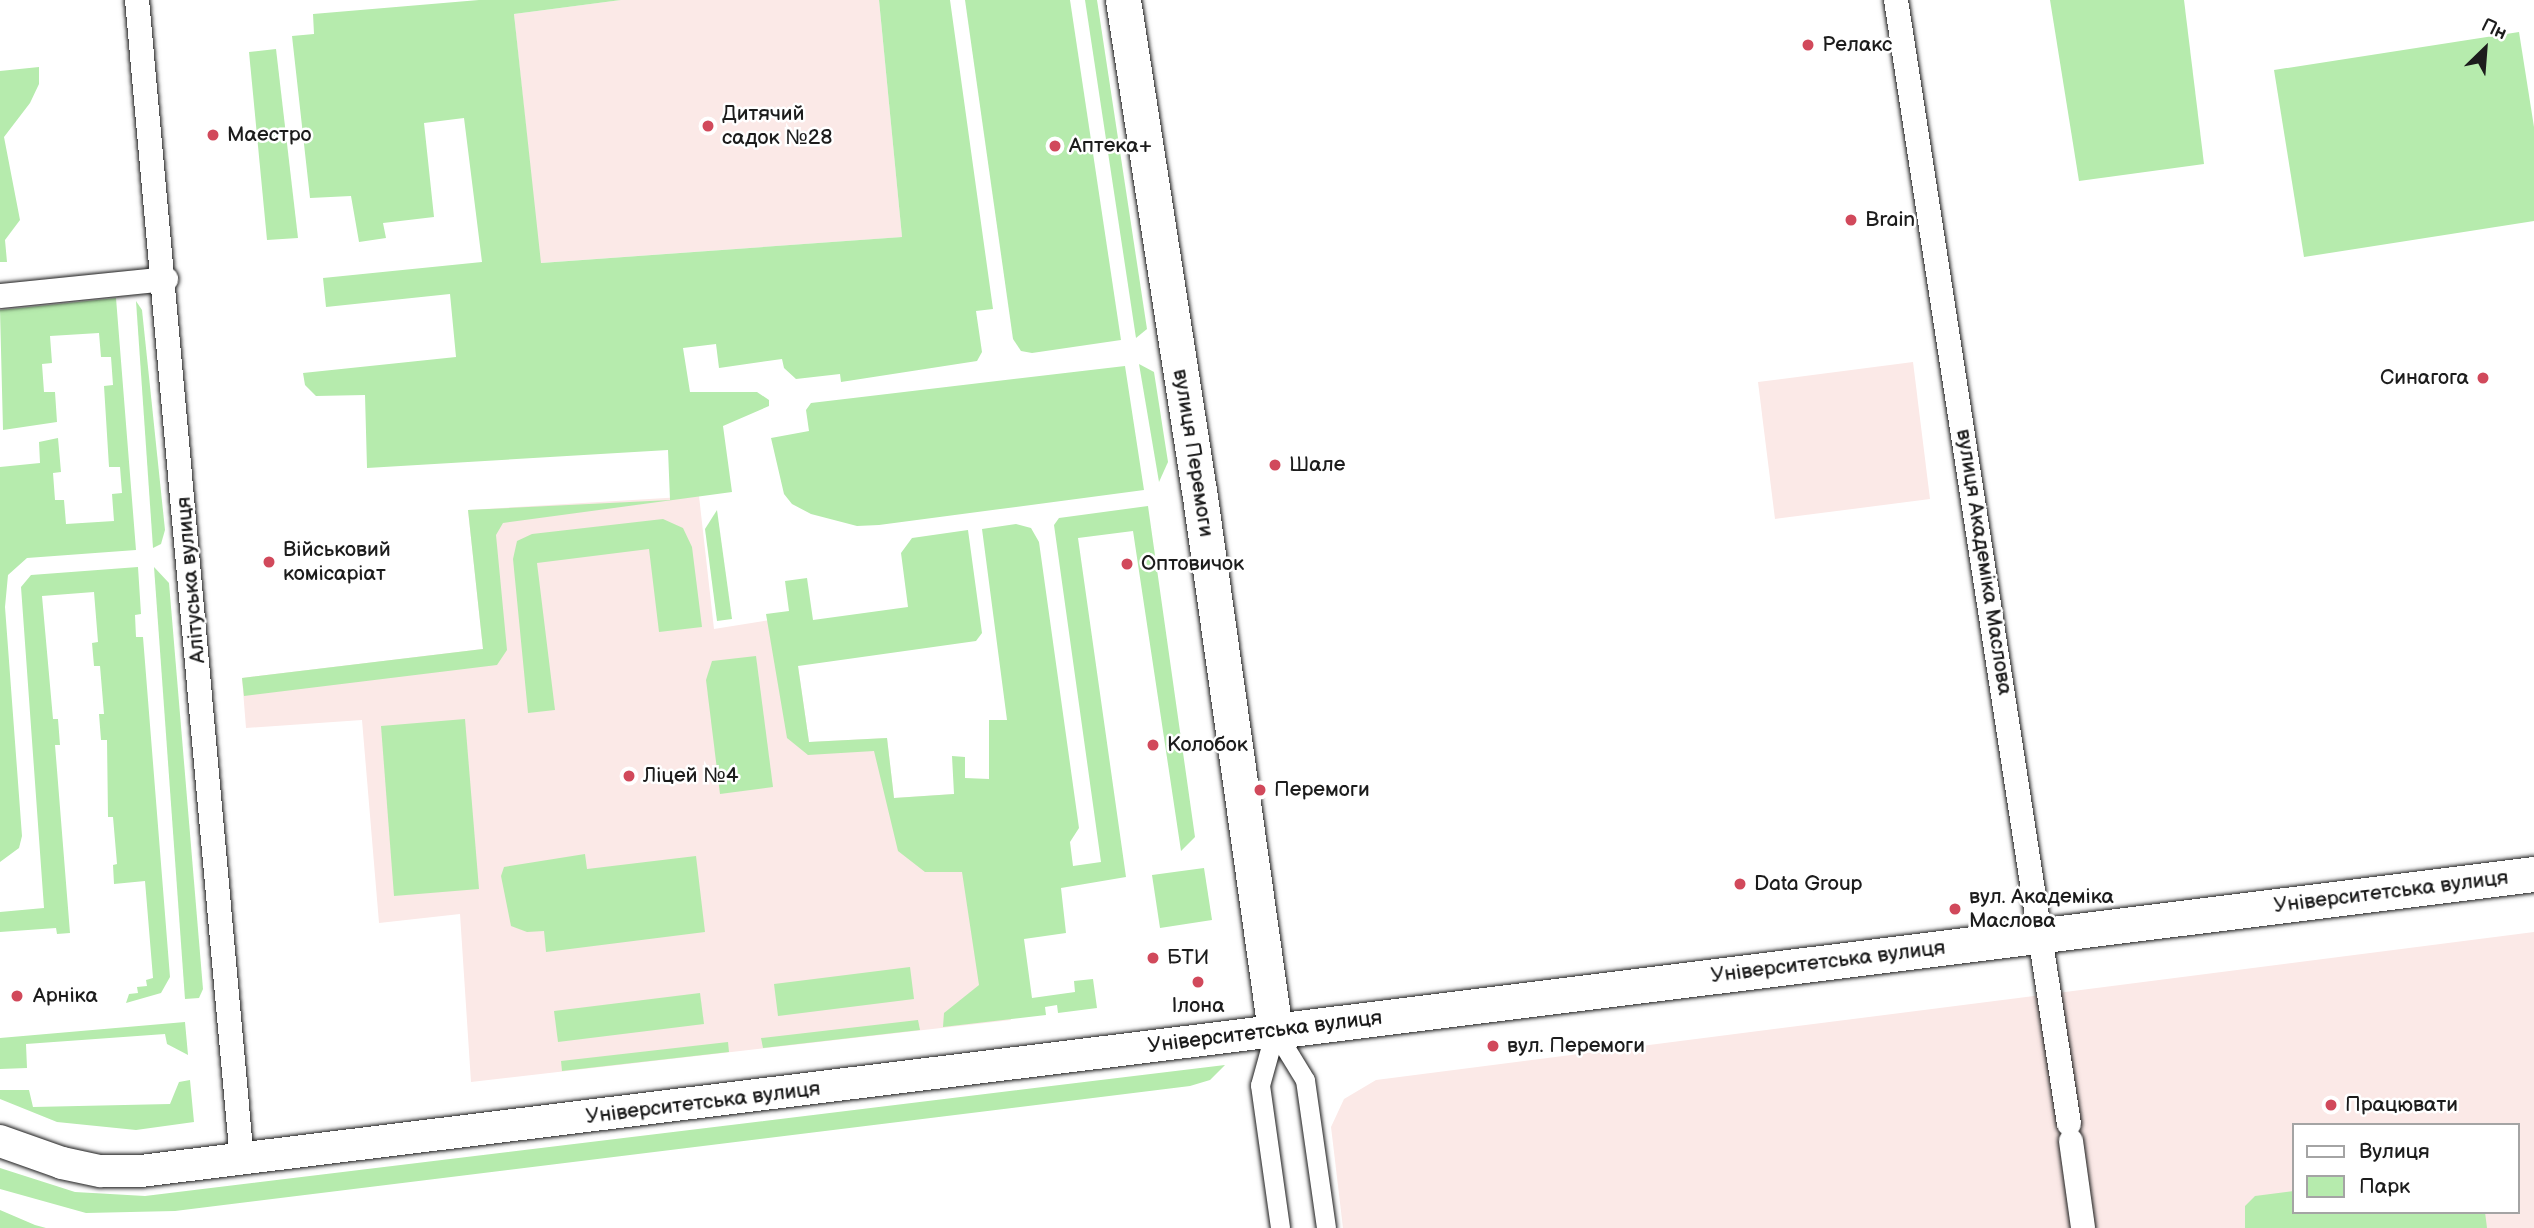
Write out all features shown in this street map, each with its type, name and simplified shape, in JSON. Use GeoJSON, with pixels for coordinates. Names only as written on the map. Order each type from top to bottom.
{"type":"FeatureCollection","features":[{"type":"Feature","properties":{"kind":"main road","name":"вулиця Перемоги"},"geometry":{"type":"LineString","coordinates":[[1123,0],[1199,490],[1275,1031]]}},
{"type":"Feature","properties":{"kind":"main road","name":"Університетська вулиця"},"geometry":{"type":"LineString","coordinates":[[1275,1031],[2534,874]]}},
{"type":"Feature","properties":{"kind":"street","name":"Алітуська вулиця"},"geometry":{"type":"LineString","coordinates":[[137,0],[166,279],[242,1160]]}},
{"type":"Feature","properties":{"kind":"street","name":"вулиця Академіка Маслова"},"geometry":{"type":"LineString","coordinates":[[1896,0],[2042,935],[2083,1228]]}},
{"type":"Feature","properties":{"kind":"street"},"geometry":{"type":"LineString","coordinates":[[0,296],[166,279]]}},
{"type":"Feature","properties":{"kind":"street","name":"Університетська вулиця"},"geometry":{"type":"LineString","coordinates":[[0,1142],[101,1171],[242,1160],[1275,1031]]}},
{"type":"Feature","properties":{"kind":"street","name":"вулиця Перемоги"},"geometry":{"type":"LineString","coordinates":[[1275,1031],[1260,1085],[1280,1228]]}},
{"type":"Feature","properties":{"kind":"street","name":"вулиця Перемоги"},"geometry":{"type":"LineString","coordinates":[[1275,1031],[1305,1080],[1326,1228]]}},
{"type":"Feature","properties":{"kind":"shaded area","name":"Дитячий садок №28"},"geometry":{"type":"Polygon","coordinates":[[[621,0],[879,0],[902,237],[540,263],[514,14],[621,0]]]}},
{"type":"Feature","properties":{"kind":"shaded area"},"geometry":{"type":"Polygon","coordinates":[[[1913,362],[1930,499],[1775,519],[1758,382],[1913,362]]]}},
{"type":"Feature","properties":{"kind":"shaded area","name":"Ліцей №4"},"geometry":{"type":"Polygon","coordinates":[[[699,496],[714,629],[801,615],[798,666],[809,742],[887,738],[894,798],[955,794],[1011,1020],[471,1082],[460,914],[379,923],[362,720],[246,728],[242,678],[483,649],[468,510],[699,496]]]}},
{"type":"Feature","properties":{"kind":"shaded area"},"geometry":{"type":"Polygon","coordinates":[[[2534,932],[2534,1228],[1343,1228],[1331,1127],[1344,1099],[1376,1080],[2534,932]]]}},
{"type":"Feature","properties":{"kind":"green space"},"geometry":{"type":"Polygon","coordinates":[[[479,0],[621,0],[514,14],[541,263],[902,237],[879,0],[950,0],[993,309],[976,311],[982,352],[977,361],[841,382],[840,374],[796,379],[784,368],[782,359],[719,368],[716,344],[683,348],[690,392],[757,392],[769,400],[769,406],[723,426],[732,492],[503,523],[496,535],[507,650],[497,665],[244,696],[242,678],[483,649],[468,510],[670,500],[668,450],[367,468],[365,395],[316,396],[305,385],[303,373],[456,357],[450,294],[326,307],[323,278],[482,262],[464,118],[424,123],[434,217],[383,223],[386,238],[359,242],[351,196],[310,198],[292,36],[314,34],[313,14],[479,0]]]}},
{"type":"Feature","properties":{"kind":"green space"},"geometry":{"type":"Polygon","coordinates":[[[965,0],[1070,0],[1121,340],[1032,353],[1021,351],[1013,339],[965,0]]]}},
{"type":"Feature","properties":{"kind":"green space"},"geometry":{"type":"Polygon","coordinates":[[[1085,0],[1097,0],[1147,329],[1136,338],[1085,0]]]}},
{"type":"Feature","properties":{"kind":"green space"},"geometry":{"type":"Polygon","coordinates":[[[2050,0],[2184,0],[2204,164],[2079,181],[2050,0]]]}},
{"type":"Feature","properties":{"kind":"green space"},"geometry":{"type":"Polygon","coordinates":[[[2519,32],[2534,127],[2534,221],[2304,257],[2274,70],[2519,32]]]}},
{"type":"Feature","properties":{"kind":"green space"},"geometry":{"type":"Polygon","coordinates":[[[276,49],[298,238],[267,240],[249,52],[276,49]]]}},
{"type":"Feature","properties":{"kind":"green space"},"geometry":{"type":"Polygon","coordinates":[[[39,67],[39,84],[30,103],[4,137],[20,220],[5,240],[7,262],[0,262],[0,71],[39,67]]]}},
{"type":"Feature","properties":{"kind":"green space"},"geometry":{"type":"Polygon","coordinates":[[[116,298],[136,550],[27,558],[8,575],[5,607],[22,836],[19,848],[0,862],[0,467],[40,463],[39,442],[58,438],[61,472],[53,473],[55,500],[64,500],[66,524],[114,521],[112,494],[122,493],[120,467],[109,467],[104,386],[113,385],[111,357],[101,357],[99,333],[50,336],[52,363],[42,364],[44,392],[55,392],[57,422],[3,430],[0,310],[116,298]]]}},
{"type":"Feature","properties":{"kind":"green space"},"geometry":{"type":"Polygon","coordinates":[[[136,301],[142,310],[165,530],[161,544],[153,548],[136,301]]]}},
{"type":"Feature","properties":{"kind":"green space"},"geometry":{"type":"Polygon","coordinates":[[[1139,364],[1154,372],[1168,462],[1159,482],[1139,364]]]}},
{"type":"Feature","properties":{"kind":"green space"},"geometry":{"type":"Polygon","coordinates":[[[1125,366],[1144,490],[857,526],[811,514],[792,504],[784,494],[771,438],[809,431],[806,410],[811,403],[1125,366]]]}},
{"type":"Feature","properties":{"kind":"green space"},"geometry":{"type":"Polygon","coordinates":[[[1148,506],[1195,837],[1181,851],[1133,531],[1078,538],[1126,877],[1061,888],[1066,933],[1024,939],[1032,998],[1075,992],[1074,981],[1093,979],[1097,1008],[1058,1013],[1057,1005],[1045,1007],[1046,1015],[943,1027],[944,1013],[979,985],[962,872],[925,872],[898,851],[874,751],[808,755],[787,738],[766,614],[789,611],[785,581],[807,578],[813,620],[908,607],[901,553],[912,538],[968,530],[982,633],[976,641],[798,666],[809,742],[887,738],[894,798],[954,794],[952,756],[965,757],[965,778],[989,779],[989,720],[1007,720],[982,529],[1016,524],[1031,528],[1039,542],[1079,828],[1070,842],[1073,866],[1101,862],[1054,525],[1059,518],[1148,506]]]}},
{"type":"Feature","properties":{"kind":"green space"},"geometry":{"type":"Polygon","coordinates":[[[717,510],[732,619],[717,621],[705,529],[717,510]]]}},
{"type":"Feature","properties":{"kind":"green space"},"geometry":{"type":"Polygon","coordinates":[[[663,519],[683,528],[692,547],[702,627],[659,632],[649,549],[537,563],[555,710],[528,713],[513,559],[517,541],[532,534],[663,519]]]}},
{"type":"Feature","properties":{"kind":"green space"},"geometry":{"type":"Polygon","coordinates":[[[138,567],[141,614],[135,615],[136,637],[143,637],[170,977],[161,993],[126,1003],[129,994],[138,993],[137,987],[147,986],[146,980],[153,978],[145,881],[114,884],[113,865],[117,864],[113,817],[108,817],[107,740],[101,740],[99,714],[104,714],[100,666],[94,666],[92,643],[98,642],[94,592],[42,596],[53,719],[58,719],[60,745],[55,745],[70,933],[57,934],[56,928],[0,932],[0,912],[44,908],[21,587],[31,575],[138,567]]]}},
{"type":"Feature","properties":{"kind":"green space"},"geometry":{"type":"Polygon","coordinates":[[[154,567],[169,583],[203,989],[199,998],[185,999],[154,567]]]}},
{"type":"Feature","properties":{"kind":"green space"},"geometry":{"type":"Polygon","coordinates":[[[756,656],[773,787],[720,794],[706,680],[712,661],[756,656]]]}},
{"type":"Feature","properties":{"kind":"green space"},"geometry":{"type":"Polygon","coordinates":[[[465,719],[479,889],[394,896],[381,726],[465,719]]]}},
{"type":"Feature","properties":{"kind":"green space"},"geometry":{"type":"Polygon","coordinates":[[[585,854],[587,869],[696,856],[705,932],[546,952],[544,931],[527,932],[511,926],[501,876],[504,867],[585,854]]]}},
{"type":"Feature","properties":{"kind":"green space"},"geometry":{"type":"Polygon","coordinates":[[[1204,868],[1212,920],[1160,928],[1152,875],[1204,868]]]}},
{"type":"Feature","properties":{"kind":"green space"},"geometry":{"type":"Polygon","coordinates":[[[910,967],[914,999],[778,1016],[774,984],[910,967]]]}},
{"type":"Feature","properties":{"kind":"green space"},"geometry":{"type":"Polygon","coordinates":[[[700,993],[704,1024],[558,1042],[554,1011],[700,993]]]}},
{"type":"Feature","properties":{"kind":"green space"},"geometry":{"type":"Polygon","coordinates":[[[918,1020],[920,1030],[763,1048],[761,1038],[918,1020]]]}},
{"type":"Feature","properties":{"kind":"green space"},"geometry":{"type":"Polygon","coordinates":[[[185,1022],[188,1055],[167,1044],[165,1034],[26,1044],[27,1068],[0,1069],[0,1038],[185,1022]]]}},
{"type":"Feature","properties":{"kind":"green space"},"geometry":{"type":"Polygon","coordinates":[[[728,1042],[729,1052],[562,1071],[561,1061],[728,1042]]]}},
{"type":"Feature","properties":{"kind":"green space"},"geometry":{"type":"Polygon","coordinates":[[[1225,1065],[1210,1080],[1190,1086],[175,1211],[86,1213],[0,1189],[0,1168],[75,1192],[145,1196],[1225,1065]]]}},
{"type":"Feature","properties":{"kind":"green space"},"geometry":{"type":"Polygon","coordinates":[[[190,1080],[194,1122],[136,1130],[57,1122],[0,1099],[0,1090],[29,1090],[33,1107],[170,1104],[179,1082],[190,1080]]]}},
{"type":"Feature","properties":{"kind":"green space"},"geometry":{"type":"Polygon","coordinates":[[[2292,1191],[2292,1214],[2485,1214],[2487,1228],[2245,1228],[2245,1206],[2255,1196],[2292,1191]]]}},
{"type":"Feature","properties":{"kind":"green space"},"geometry":{"type":"Polygon","coordinates":[[[0,1210],[35,1225],[46,1228],[0,1228],[0,1210]]]}},
{"type":"Feature","properties":{"kind":"place","name":"Релакс"},"geometry":{"type":"Point","coordinates":[1808,45]}},
{"type":"Feature","properties":{"kind":"place","name":"Дитячий садок №28"},"geometry":{"type":"Point","coordinates":[708,126]}},
{"type":"Feature","properties":{"kind":"place","name":"Маестро"},"geometry":{"type":"Point","coordinates":[213,135]}},
{"type":"Feature","properties":{"kind":"place","name":"Аптека+"},"geometry":{"type":"Point","coordinates":[1055,146]}},
{"type":"Feature","properties":{"kind":"place","name":"Brain"},"geometry":{"type":"Point","coordinates":[1851,220]}},
{"type":"Feature","properties":{"kind":"place","name":"Синагога"},"geometry":{"type":"Point","coordinates":[2483,378]}},
{"type":"Feature","properties":{"kind":"place","name":"Шале"},"geometry":{"type":"Point","coordinates":[1275,465]}},
{"type":"Feature","properties":{"kind":"place","name":"Військовий комісаріат"},"geometry":{"type":"Point","coordinates":[269,562]}},
{"type":"Feature","properties":{"kind":"place","name":"Оптовичок"},"geometry":{"type":"Point","coordinates":[1127,564]}},
{"type":"Feature","properties":{"kind":"place","name":"Колобок"},"geometry":{"type":"Point","coordinates":[1153,745]}},
{"type":"Feature","properties":{"kind":"place","name":"Ліцей №4"},"geometry":{"type":"Point","coordinates":[629,776]}},
{"type":"Feature","properties":{"kind":"place","name":"Перемоги"},"geometry":{"type":"Point","coordinates":[1260,790]}},
{"type":"Feature","properties":{"kind":"place","name":"Data Group"},"geometry":{"type":"Point","coordinates":[1740,884]}},
{"type":"Feature","properties":{"kind":"place","name":"вул. Академіка Маслова"},"geometry":{"type":"Point","coordinates":[1955,909]}},
{"type":"Feature","properties":{"kind":"place","name":"БТИ"},"geometry":{"type":"Point","coordinates":[1153,958]}},
{"type":"Feature","properties":{"kind":"place","name":"Ілона"},"geometry":{"type":"Point","coordinates":[1198,982]}},
{"type":"Feature","properties":{"kind":"place","name":"Арніка"},"geometry":{"type":"Point","coordinates":[17,996]}},
{"type":"Feature","properties":{"kind":"place","name":"вул. Перемоги"},"geometry":{"type":"Point","coordinates":[1493,1046]}},
{"type":"Feature","properties":{"kind":"place","name":"Працювати"},"geometry":{"type":"Point","coordinates":[2331,1105]}}]}
